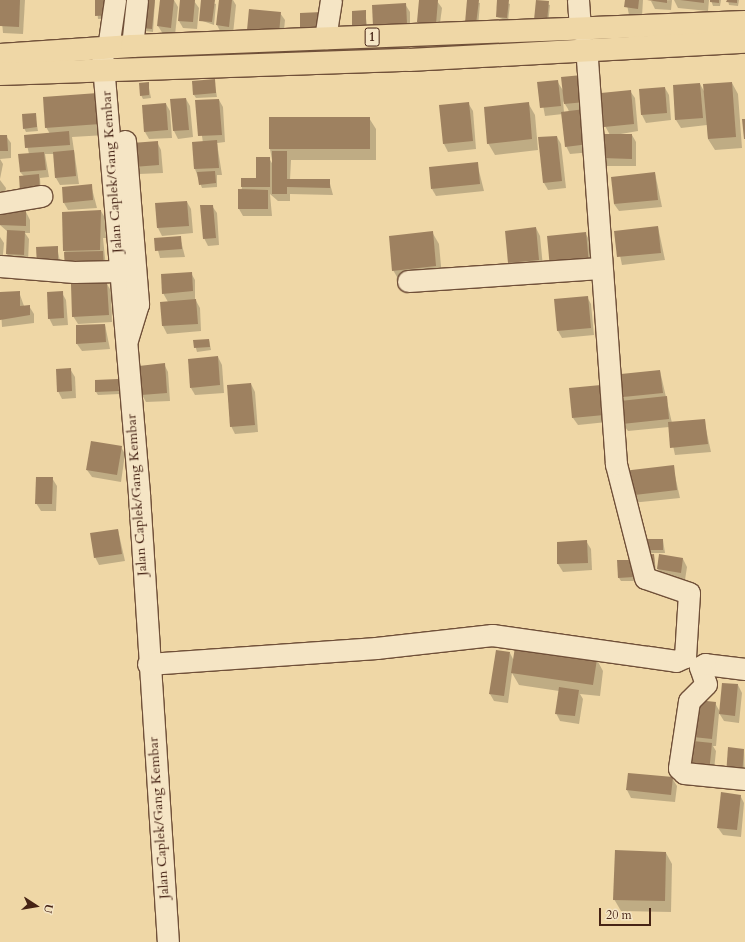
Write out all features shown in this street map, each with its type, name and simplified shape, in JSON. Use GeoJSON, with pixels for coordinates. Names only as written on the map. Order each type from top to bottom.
{"type":"FeatureCollection","features":[{"type":"Feature","properties":{"kind":"highway","name":"1"},"geometry":{"type":"LineString","coordinates":[[610,38],[745,22]]}},
{"type":"Feature","properties":{"kind":"highway","name":"1"},"geometry":{"type":"LineString","coordinates":[[0,55],[132,46],[325,38],[479,45]]}},
{"type":"Feature","properties":{"kind":"highway","name":"1"},"geometry":{"type":"LineString","coordinates":[[0,74],[112,69],[583,39],[610,38],[745,42]]}},
{"type":"Feature","properties":{"kind":"street","name":"Jalan Caplek/Gang Kembar"},"geometry":{"type":"LineString","coordinates":[[115,0],[105,48],[112,69],[124,345],[139,495],[148,664],[168,942]]}},
{"type":"Feature","properties":{"kind":"street"},"geometry":{"type":"LineString","coordinates":[[132,46],[138,0]]}},
{"type":"Feature","properties":{"kind":"street"},"geometry":{"type":"LineString","coordinates":[[325,38],[331,0]]}},
{"type":"Feature","properties":{"kind":"street"},"geometry":{"type":"LineString","coordinates":[[148,664],[376,648],[492,635],[683,660],[686,653],[689,593],[644,578],[620,484],[583,39],[578,0]]}},
{"type":"Feature","properties":{"kind":"street"},"geometry":{"type":"LineString","coordinates":[[112,69],[138,304],[124,345]]}},
{"type":"Feature","properties":{"kind":"street"},"geometry":{"type":"LineString","coordinates":[[0,203],[41,196]]}},
{"type":"Feature","properties":{"kind":"street"},"geometry":{"type":"LineString","coordinates":[[0,266],[74,272],[120,271]]}},
{"type":"Feature","properties":{"kind":"street"},"geometry":{"type":"LineString","coordinates":[[408,281],[601,268]]}},
{"type":"Feature","properties":{"kind":"street"},"geometry":{"type":"LineString","coordinates":[[745,669],[705,664],[700,667],[706,684],[689,701],[679,768],[684,773],[745,779]]}},
{"type":"Feature","properties":{"kind":"building"},"geometry":{"type":"Polygon","coordinates":[[[0,0],[20,0],[19,27],[0,26],[0,0]]]}},
{"type":"Feature","properties":{"kind":"building"},"geometry":{"type":"Polygon","coordinates":[[[95,0],[111,0],[111,15],[95,16],[95,0]]]}},
{"type":"Feature","properties":{"kind":"building"},"geometry":{"type":"Polygon","coordinates":[[[145,0],[155,0],[152,29],[142,28],[145,0]]]}},
{"type":"Feature","properties":{"kind":"building"},"geometry":{"type":"Polygon","coordinates":[[[160,0],[174,0],[171,28],[157,26],[160,0]]]}},
{"type":"Feature","properties":{"kind":"building"},"geometry":{"type":"Polygon","coordinates":[[[180,0],[195,0],[193,22],[178,21],[180,0]]]}},
{"type":"Feature","properties":{"kind":"building"},"geometry":{"type":"Polygon","coordinates":[[[201,0],[215,0],[212,22],[199,21],[201,0]]]}},
{"type":"Feature","properties":{"kind":"building"},"geometry":{"type":"Polygon","coordinates":[[[219,0],[232,0],[229,27],[216,25],[219,0]]]}},
{"type":"Feature","properties":{"kind":"building"},"geometry":{"type":"Polygon","coordinates":[[[419,0],[438,0],[436,24],[417,22],[419,0]]]}},
{"type":"Feature","properties":{"kind":"building"},"geometry":{"type":"Polygon","coordinates":[[[467,0],[479,0],[476,24],[465,23],[467,0]]]}},
{"type":"Feature","properties":{"kind":"building"},"geometry":{"type":"Polygon","coordinates":[[[497,0],[509,0],[507,18],[496,17],[497,0]]]}},
{"type":"Feature","properties":{"kind":"building"},"geometry":{"type":"Polygon","coordinates":[[[536,0],[549,1],[547,21],[534,20],[536,0]]]}},
{"type":"Feature","properties":{"kind":"building"},"geometry":{"type":"Polygon","coordinates":[[[625,0],[639,0],[638,9],[624,7],[625,0]]]}},
{"type":"Feature","properties":{"kind":"building"},"geometry":{"type":"Polygon","coordinates":[[[647,0],[667,0],[667,3],[647,0]]]}},
{"type":"Feature","properties":{"kind":"building"},"geometry":{"type":"Polygon","coordinates":[[[680,0],[704,0],[704,3],[680,0]]]}},
{"type":"Feature","properties":{"kind":"building"},"geometry":{"type":"Polygon","coordinates":[[[710,0],[719,0],[719,3],[710,2],[710,0]]]}},
{"type":"Feature","properties":{"kind":"building"},"geometry":{"type":"Polygon","coordinates":[[[727,0],[737,0],[737,3],[726,2],[727,0]]]}},
{"type":"Feature","properties":{"kind":"building"},"geometry":{"type":"Polygon","coordinates":[[[406,3],[407,24],[373,26],[372,5],[406,3]]]}},
{"type":"Feature","properties":{"kind":"building"},"geometry":{"type":"Polygon","coordinates":[[[249,9],[281,12],[279,33],[247,30],[249,9]]]}},
{"type":"Feature","properties":{"kind":"building"},"geometry":{"type":"Polygon","coordinates":[[[366,10],[366,28],[352,29],[352,11],[366,10]]]}},
{"type":"Feature","properties":{"kind":"building"},"geometry":{"type":"Polygon","coordinates":[[[322,12],[323,27],[300,28],[300,13],[322,12]]]}},
{"type":"Feature","properties":{"kind":"building"},"geometry":{"type":"Polygon","coordinates":[[[582,75],[585,102],[564,104],[561,77],[582,75]]]}},
{"type":"Feature","properties":{"kind":"building"},"geometry":{"type":"Polygon","coordinates":[[[215,79],[216,93],[193,95],[192,81],[215,79]]]}},
{"type":"Feature","properties":{"kind":"building"},"geometry":{"type":"Polygon","coordinates":[[[558,80],[561,106],[540,108],[537,82],[558,80]]]}},
{"type":"Feature","properties":{"kind":"building"},"geometry":{"type":"Polygon","coordinates":[[[149,82],[149,95],[140,96],[139,83],[149,82]]]}},
{"type":"Feature","properties":{"kind":"building"},"geometry":{"type":"Polygon","coordinates":[[[732,82],[736,137],[708,139],[703,84],[732,82]]]}},
{"type":"Feature","properties":{"kind":"building"},"geometry":{"type":"Polygon","coordinates":[[[700,83],[703,118],[675,120],[673,85],[700,83]]]}},
{"type":"Feature","properties":{"kind":"building"},"geometry":{"type":"Polygon","coordinates":[[[665,87],[667,113],[641,115],[639,89],[665,87]]]}},
{"type":"Feature","properties":{"kind":"building"},"geometry":{"type":"Polygon","coordinates":[[[631,90],[634,124],[604,127],[601,93],[631,90]]]}},
{"type":"Feature","properties":{"kind":"building"},"geometry":{"type":"Polygon","coordinates":[[[98,93],[100,124],[45,128],[43,97],[98,93]]]}},
{"type":"Feature","properties":{"kind":"building"},"geometry":{"type":"Polygon","coordinates":[[[186,98],[189,130],[173,131],[170,99],[186,98]]]}},
{"type":"Feature","properties":{"kind":"building"},"geometry":{"type":"Polygon","coordinates":[[[219,99],[222,135],[198,136],[195,100],[219,99]]]}},
{"type":"Feature","properties":{"kind":"building"},"geometry":{"type":"Polygon","coordinates":[[[469,102],[473,141],[443,144],[439,105],[469,102]]]}},
{"type":"Feature","properties":{"kind":"building"},"geometry":{"type":"Polygon","coordinates":[[[529,102],[532,139],[487,144],[484,107],[529,102]]]}},
{"type":"Feature","properties":{"kind":"building"},"geometry":{"type":"Polygon","coordinates":[[[166,103],[168,130],[144,132],[142,105],[166,103]]]}},
{"type":"Feature","properties":{"kind":"building"},"geometry":{"type":"Polygon","coordinates":[[[585,109],[589,144],[565,147],[561,112],[585,109]]]}},
{"type":"Feature","properties":{"kind":"building"},"geometry":{"type":"Polygon","coordinates":[[[36,113],[37,127],[23,129],[22,114],[36,113]]]}},
{"type":"Feature","properties":{"kind":"building"},"geometry":{"type":"Polygon","coordinates":[[[269,117],[370,117],[370,149],[269,149],[269,117]]]}},
{"type":"Feature","properties":{"kind":"building"},"geometry":{"type":"Polygon","coordinates":[[[742,119],[745,119],[745,139],[744,139],[742,119]]]}},
{"type":"Feature","properties":{"kind":"building"},"geometry":{"type":"Polygon","coordinates":[[[69,131],[70,145],[25,148],[24,135],[69,131]]]}},
{"type":"Feature","properties":{"kind":"building"},"geometry":{"type":"Polygon","coordinates":[[[602,134],[632,134],[632,159],[602,158],[602,134]]]}},
{"type":"Feature","properties":{"kind":"building"},"geometry":{"type":"Polygon","coordinates":[[[0,135],[7,135],[8,151],[0,151],[0,135]]]}},
{"type":"Feature","properties":{"kind":"building"},"geometry":{"type":"Polygon","coordinates":[[[557,136],[562,181],[543,183],[538,137],[557,136]]]}},
{"type":"Feature","properties":{"kind":"building"},"geometry":{"type":"Polygon","coordinates":[[[217,140],[219,168],[194,169],[192,142],[217,140]]]}},
{"type":"Feature","properties":{"kind":"building"},"geometry":{"type":"Polygon","coordinates":[[[158,141],[159,165],[133,167],[132,143],[158,141]]]}},
{"type":"Feature","properties":{"kind":"building"},"geometry":{"type":"Polygon","coordinates":[[[74,150],[76,176],[55,178],[53,152],[74,150]]]}},
{"type":"Feature","properties":{"kind":"building"},"geometry":{"type":"Polygon","coordinates":[[[272,151],[287,151],[287,179],[330,179],[330,188],[287,187],[287,194],[272,194],[272,151]]]}},
{"type":"Feature","properties":{"kind":"building"},"geometry":{"type":"Polygon","coordinates":[[[44,152],[46,170],[20,172],[18,154],[44,152]]]}},
{"type":"Feature","properties":{"kind":"building"},"geometry":{"type":"Polygon","coordinates":[[[256,157],[270,157],[270,187],[241,187],[241,178],[256,178],[256,157]]]}},
{"type":"Feature","properties":{"kind":"building"},"geometry":{"type":"Polygon","coordinates":[[[478,162],[480,184],[431,189],[429,167],[478,162]]]}},
{"type":"Feature","properties":{"kind":"building"},"geometry":{"type":"Polygon","coordinates":[[[215,171],[216,183],[199,185],[197,172],[215,171]]]}},
{"type":"Feature","properties":{"kind":"building"},"geometry":{"type":"Polygon","coordinates":[[[655,172],[658,200],[614,204],[611,177],[655,172]]]}},
{"type":"Feature","properties":{"kind":"building"},"geometry":{"type":"Polygon","coordinates":[[[39,174],[40,191],[20,192],[19,176],[39,174]]]}},
{"type":"Feature","properties":{"kind":"building"},"geometry":{"type":"Polygon","coordinates":[[[92,184],[93,200],[63,203],[62,187],[92,184]]]}},
{"type":"Feature","properties":{"kind":"building"},"geometry":{"type":"Polygon","coordinates":[[[238,189],[268,190],[268,209],[238,209],[238,189]]]}},
{"type":"Feature","properties":{"kind":"building"},"geometry":{"type":"Polygon","coordinates":[[[187,201],[189,226],[157,228],[155,203],[187,201]]]}},
{"type":"Feature","properties":{"kind":"building"},"geometry":{"type":"Polygon","coordinates":[[[200,205],[213,205],[216,238],[203,239],[200,205]]]}},
{"type":"Feature","properties":{"kind":"building"},"geometry":{"type":"Polygon","coordinates":[[[0,210],[26,211],[26,226],[0,225],[0,210]]]}},
{"type":"Feature","properties":{"kind":"building"},"geometry":{"type":"Polygon","coordinates":[[[101,210],[100,250],[63,251],[62,212],[101,210]]]}},
{"type":"Feature","properties":{"kind":"building"},"geometry":{"type":"Polygon","coordinates":[[[658,226],[661,253],[617,257],[614,231],[658,226]]]}},
{"type":"Feature","properties":{"kind":"building"},"geometry":{"type":"Polygon","coordinates":[[[536,227],[539,260],[508,263],[505,231],[536,227]]]}},
{"type":"Feature","properties":{"kind":"building"},"geometry":{"type":"Polygon","coordinates":[[[7,230],[25,231],[24,255],[6,254],[7,230]]]}},
{"type":"Feature","properties":{"kind":"building"},"geometry":{"type":"Polygon","coordinates":[[[433,231],[436,266],[392,271],[389,236],[433,231]]]}},
{"type":"Feature","properties":{"kind":"building"},"geometry":{"type":"Polygon","coordinates":[[[586,232],[589,264],[550,268],[547,236],[586,232]]]}},
{"type":"Feature","properties":{"kind":"building"},"geometry":{"type":"Polygon","coordinates":[[[181,236],[182,249],[155,251],[154,238],[181,236]]]}},
{"type":"Feature","properties":{"kind":"building"},"geometry":{"type":"Polygon","coordinates":[[[58,246],[58,264],[37,265],[36,247],[58,246]]]}},
{"type":"Feature","properties":{"kind":"building"},"geometry":{"type":"Polygon","coordinates":[[[103,251],[104,269],[65,271],[64,252],[103,251]]]}},
{"type":"Feature","properties":{"kind":"building"},"geometry":{"type":"Polygon","coordinates":[[[192,272],[193,291],[162,294],[161,274],[192,272]]]}},
{"type":"Feature","properties":{"kind":"building"},"geometry":{"type":"Polygon","coordinates":[[[107,283],[109,315],[72,317],[71,284],[107,283]]]}},
{"type":"Feature","properties":{"kind":"building"},"geometry":{"type":"Polygon","coordinates":[[[20,291],[20,306],[30,305],[30,315],[0,320],[0,292],[20,291]]]}},
{"type":"Feature","properties":{"kind":"building"},"geometry":{"type":"Polygon","coordinates":[[[63,291],[64,318],[48,319],[47,292],[63,291]]]}},
{"type":"Feature","properties":{"kind":"building"},"geometry":{"type":"Polygon","coordinates":[[[588,296],[591,328],[557,331],[554,299],[588,296]]]}},
{"type":"Feature","properties":{"kind":"building"},"geometry":{"type":"Polygon","coordinates":[[[196,299],[198,324],[162,326],[160,302],[196,299]]]}},
{"type":"Feature","properties":{"kind":"building"},"geometry":{"type":"Polygon","coordinates":[[[105,324],[106,342],[76,344],[76,325],[105,324]]]}},
{"type":"Feature","properties":{"kind":"building"},"geometry":{"type":"Polygon","coordinates":[[[209,339],[210,347],[194,348],[193,340],[209,339]]]}},
{"type":"Feature","properties":{"kind":"building"},"geometry":{"type":"Polygon","coordinates":[[[218,356],[220,385],[190,388],[188,359],[218,356]]]}},
{"type":"Feature","properties":{"kind":"building"},"geometry":{"type":"Polygon","coordinates":[[[165,363],[167,393],[141,395],[139,366],[165,363]]]}},
{"type":"Feature","properties":{"kind":"building"},"geometry":{"type":"Polygon","coordinates":[[[71,368],[72,391],[57,392],[56,369],[71,368]]]}},
{"type":"Feature","properties":{"kind":"building"},"geometry":{"type":"Polygon","coordinates":[[[660,370],[663,393],[623,397],[621,374],[660,370]]]}},
{"type":"Feature","properties":{"kind":"building"},"geometry":{"type":"Polygon","coordinates":[[[118,379],[119,391],[95,392],[95,380],[118,379]]]}},
{"type":"Feature","properties":{"kind":"building"},"geometry":{"type":"Polygon","coordinates":[[[251,383],[255,425],[230,427],[227,385],[251,383]]]}},
{"type":"Feature","properties":{"kind":"building"},"geometry":{"type":"Polygon","coordinates":[[[601,385],[604,415],[572,418],[569,388],[601,385]]]}},
{"type":"Feature","properties":{"kind":"building"},"geometry":{"type":"Polygon","coordinates":[[[667,396],[669,419],[622,424],[620,401],[667,396]]]}},
{"type":"Feature","properties":{"kind":"building"},"geometry":{"type":"Polygon","coordinates":[[[705,419],[708,444],[670,448],[668,422],[705,419]]]}},
{"type":"Feature","properties":{"kind":"building"},"geometry":{"type":"Polygon","coordinates":[[[91,441],[122,446],[117,475],[86,470],[91,441]]]}},
{"type":"Feature","properties":{"kind":"building"},"geometry":{"type":"Polygon","coordinates":[[[674,465],[677,490],[626,496],[623,471],[674,465]]]}},
{"type":"Feature","properties":{"kind":"building"},"geometry":{"type":"Polygon","coordinates":[[[36,477],[53,477],[52,504],[35,504],[36,477]]]}},
{"type":"Feature","properties":{"kind":"building"},"geometry":{"type":"Polygon","coordinates":[[[118,529],[122,554],[94,558],[90,533],[118,529]]]}},
{"type":"Feature","properties":{"kind":"building"},"geometry":{"type":"Polygon","coordinates":[[[641,539],[663,539],[663,550],[641,550],[641,539]]]}},
{"type":"Feature","properties":{"kind":"building"},"geometry":{"type":"Polygon","coordinates":[[[587,540],[588,563],[557,564],[557,542],[587,540]]]}},
{"type":"Feature","properties":{"kind":"building"},"geometry":{"type":"Polygon","coordinates":[[[654,554],[655,568],[645,568],[645,555],[654,554]]]}},
{"type":"Feature","properties":{"kind":"building"},"geometry":{"type":"Polygon","coordinates":[[[659,554],[683,558],[681,573],[657,569],[659,554]]]}},
{"type":"Feature","properties":{"kind":"building"},"geometry":{"type":"Polygon","coordinates":[[[617,560],[634,560],[634,577],[618,578],[617,560]]]}},
{"type":"Feature","properties":{"kind":"building"},"geometry":{"type":"Polygon","coordinates":[[[515,647],[597,659],[593,685],[511,673],[515,647]]]}},
{"type":"Feature","properties":{"kind":"building"},"geometry":{"type":"Polygon","coordinates":[[[496,650],[510,652],[504,696],[489,694],[496,650]]]}},
{"type":"Feature","properties":{"kind":"building"},"geometry":{"type":"Polygon","coordinates":[[[722,683],[738,684],[735,716],[719,714],[722,683]]]}},
{"type":"Feature","properties":{"kind":"building"},"geometry":{"type":"Polygon","coordinates":[[[559,687],[579,690],[575,716],[555,714],[559,687]]]}},
{"type":"Feature","properties":{"kind":"building"},"geometry":{"type":"Polygon","coordinates":[[[697,700],[716,702],[712,739],[693,737],[697,700]]]}},
{"type":"Feature","properties":{"kind":"building"},"geometry":{"type":"Polygon","coordinates":[[[693,741],[712,743],[709,773],[690,771],[693,741]]]}},
{"type":"Feature","properties":{"kind":"building"},"geometry":{"type":"Polygon","coordinates":[[[728,747],[744,749],[742,776],[726,775],[728,747]]]}},
{"type":"Feature","properties":{"kind":"building"},"geometry":{"type":"Polygon","coordinates":[[[628,773],[673,777],[671,795],[626,790],[628,773]]]}},
{"type":"Feature","properties":{"kind":"building"},"geometry":{"type":"Polygon","coordinates":[[[721,792],[741,795],[737,830],[717,828],[721,792]]]}},
{"type":"Feature","properties":{"kind":"building"},"geometry":{"type":"Polygon","coordinates":[[[615,850],[666,852],[665,901],[613,900],[615,850]]]}}]}
